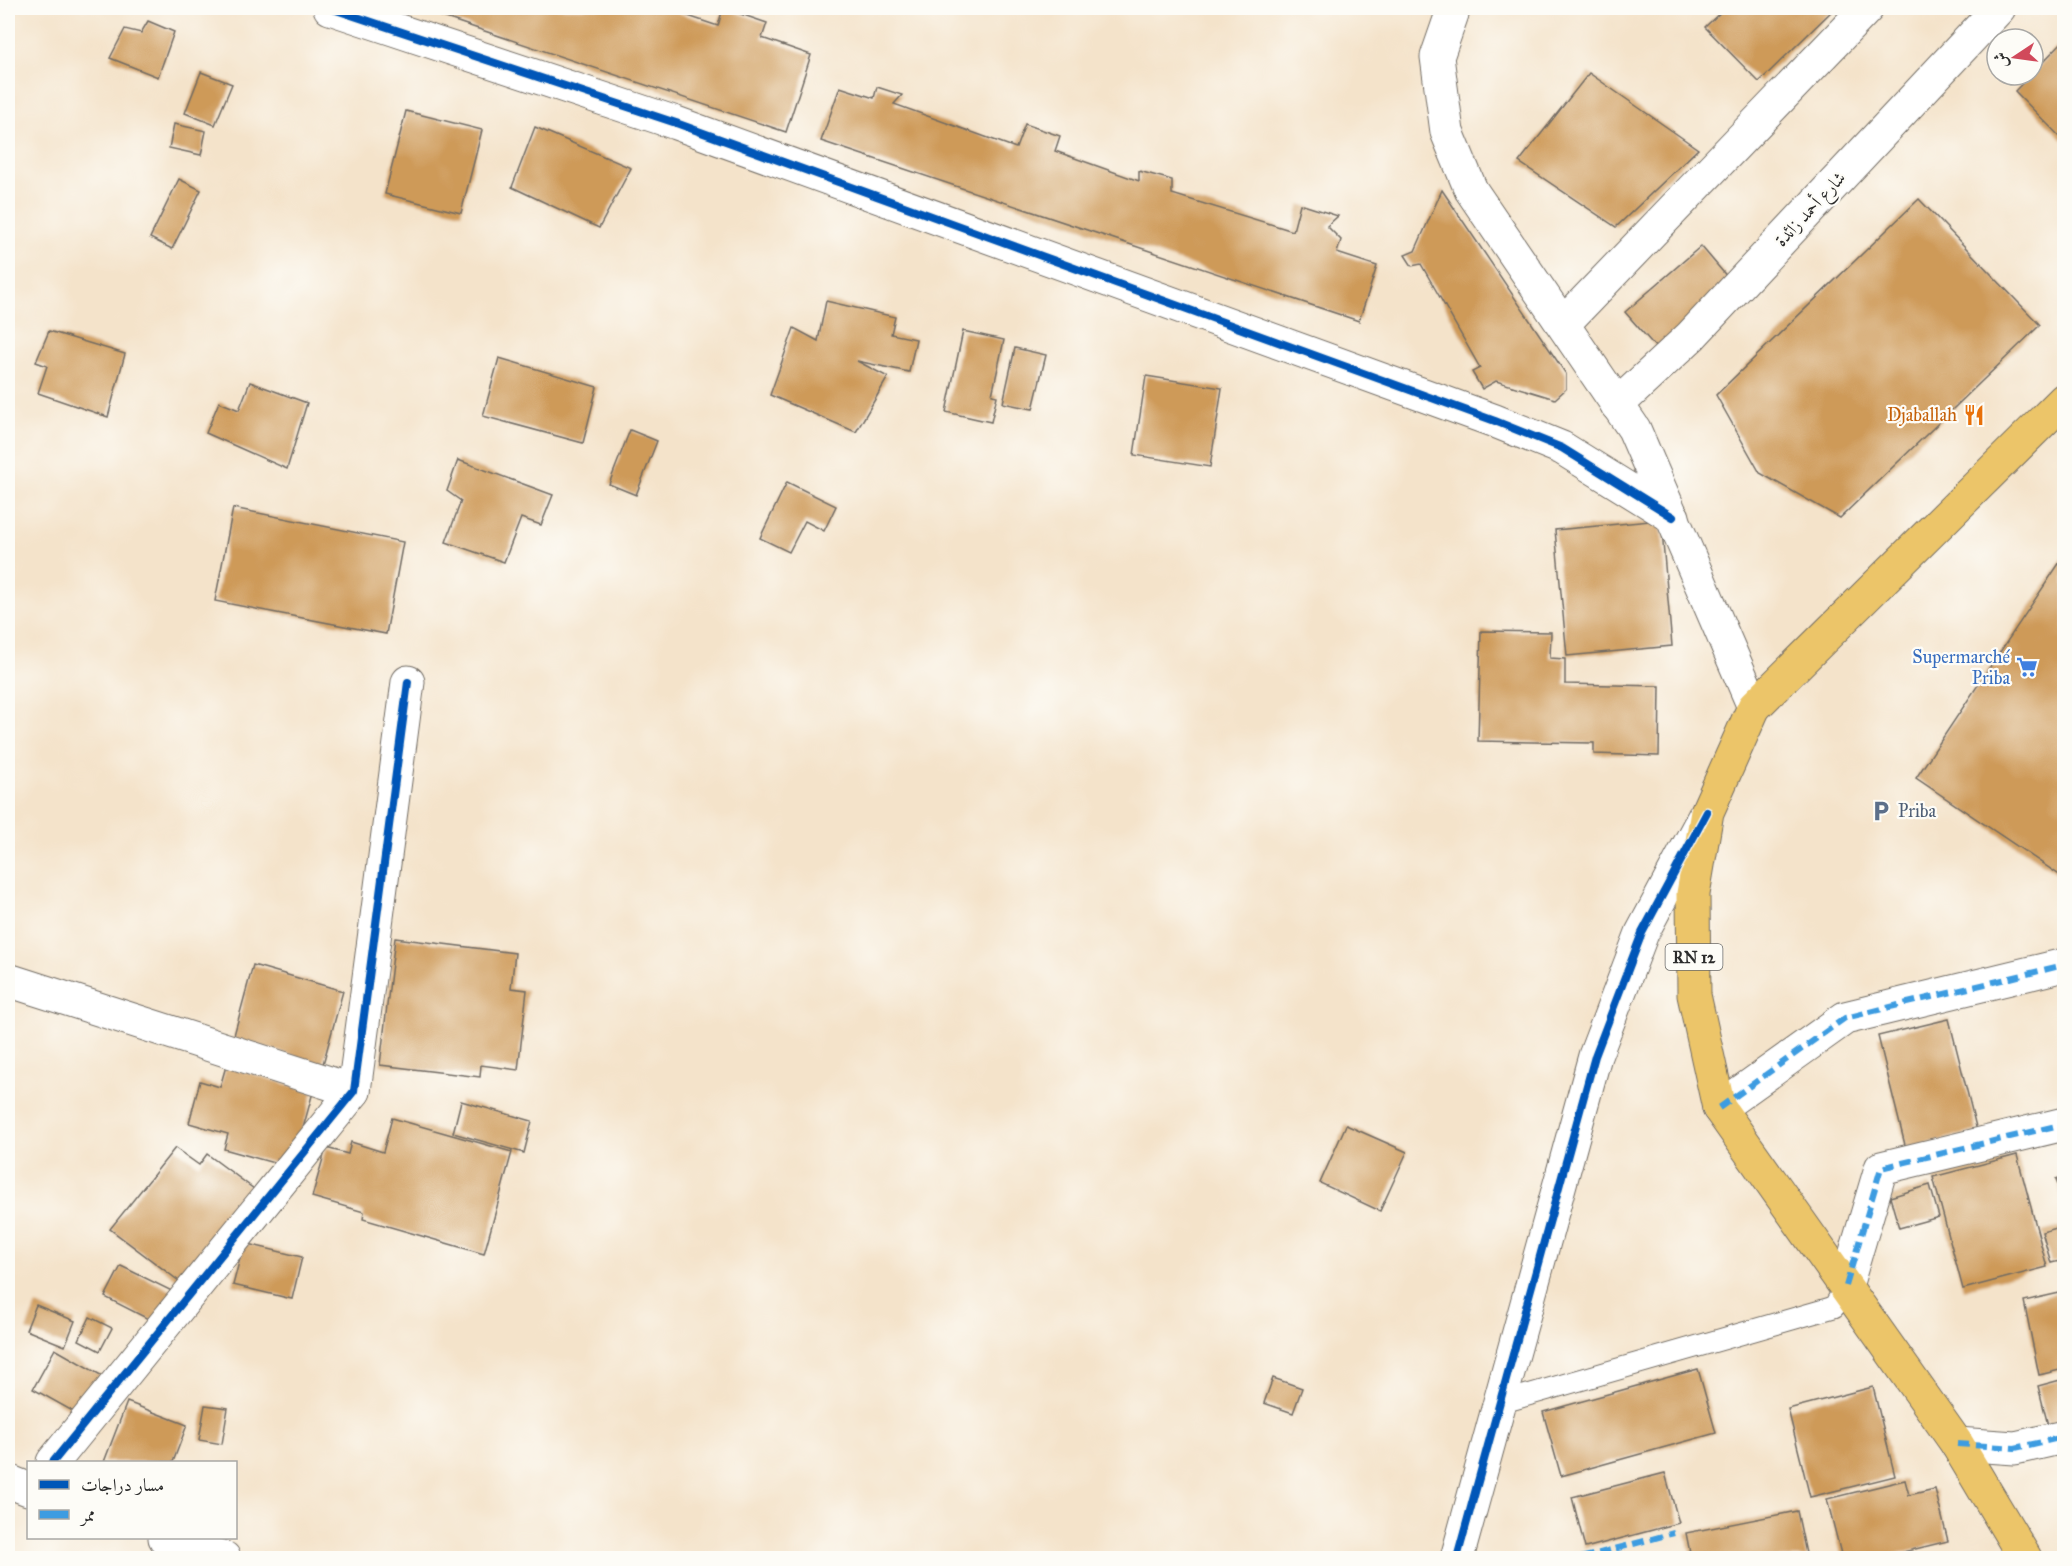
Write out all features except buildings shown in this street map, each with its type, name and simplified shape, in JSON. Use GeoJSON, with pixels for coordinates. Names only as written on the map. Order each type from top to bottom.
{"type":"FeatureCollection","features":[{"type":"Feature","properties":{"kind":"main road","name":"RN 12"},"geometry":{"type":"LineString","coordinates":[[2025,1558],[1957,1444],[1719,1108],[1694,995],[1693,894],[1707,812],[1754,707],[2064,400]]}},
{"type":"Feature","properties":{"kind":"street"},"geometry":{"type":"LineString","coordinates":[[330,8],[676,123],[1495,421],[1562,448],[1673,517]]}},
{"type":"Feature","properties":{"kind":"street"},"geometry":{"type":"LineString","coordinates":[[1454,8],[1437,57],[1447,132],[1471,190],[1564,323],[1634,429],[1754,707]]}},
{"type":"Feature","properties":{"kind":"street"},"geometry":{"type":"LineString","coordinates":[[1564,323],[1867,8]]}},
{"type":"Feature","properties":{"kind":"street","name":"شارع أحمد زائدة"},"geometry":{"type":"LineString","coordinates":[[1617,405],[1691,336],[1999,8]]}},
{"type":"Feature","properties":{"kind":"street"},"geometry":{"type":"LineString","coordinates":[[54,1461],[354,1091],[408,682]]}},
{"type":"Feature","properties":{"kind":"street"},"geometry":{"type":"LineString","coordinates":[[1457,1558],[1595,1056],[1642,933],[1707,812]]}},
{"type":"Feature","properties":{"kind":"street"},"geometry":{"type":"LineString","coordinates":[[1719,1108],[1845,1018],[2064,965]]}},
{"type":"Feature","properties":{"kind":"street"},"geometry":{"type":"LineString","coordinates":[[8,980],[354,1091]]}},
{"type":"Feature","properties":{"kind":"street"},"geometry":{"type":"LineString","coordinates":[[1846,1286],[1881,1167],[2064,1124]]}},
{"type":"Feature","properties":{"kind":"street"},"geometry":{"type":"LineString","coordinates":[[1957,1444],[2015,1448],[2064,1437]]}},
{"type":"Feature","properties":{"kind":"street"},"geometry":{"type":"LineString","coordinates":[[8,1481],[27,1489]]}},
{"type":"Feature","properties":{"kind":"street"},"geometry":{"type":"LineString","coordinates":[[168,1539],[224,1558]]}},
{"type":"Feature","properties":{"kind":"lane"},"geometry":{"type":"LineString","coordinates":[[1500,1403],[1834,1307],[1846,1286]]}},
{"type":"Feature","properties":{"kind":"marked path"},"geometry":{"type":"LineString","coordinates":[[1719,1108],[1845,1018],[2064,965]]}},
{"type":"Feature","properties":{"kind":"marked path"},"geometry":{"type":"LineString","coordinates":[[1846,1286],[1881,1168],[2064,1124]]}},
{"type":"Feature","properties":{"kind":"marked path"},"geometry":{"type":"LineString","coordinates":[[1957,1444],[2015,1448],[2064,1437]]}},
{"type":"Feature","properties":{"kind":"marked path"},"geometry":{"type":"LineString","coordinates":[[1581,1558],[1674,1533]]}},
{"type":"Feature","properties":{"kind":"cycle path"},"geometry":{"type":"LineString","coordinates":[[330,8],[676,123],[1495,421],[1562,448],[1673,517]]}},
{"type":"Feature","properties":{"kind":"cycle path"},"geometry":{"type":"LineString","coordinates":[[54,1461],[354,1091],[408,682]]}},
{"type":"Feature","properties":{"kind":"cycle path"},"geometry":{"type":"LineString","coordinates":[[1457,1558],[1595,1056],[1642,933],[1707,812]]}},
{"type":"Feature","properties":{"kind":"place","name":"Djaballah"},"geometry":{"type":"Point","coordinates":[1974,415]}},
{"type":"Feature","properties":{"kind":"place","name":"Supermarché Priba"},"geometry":{"type":"Point","coordinates":[2027,667]}},
{"type":"Feature","properties":{"kind":"place","name":"Priba"},"geometry":{"type":"Point","coordinates":[1881,811]}}]}
